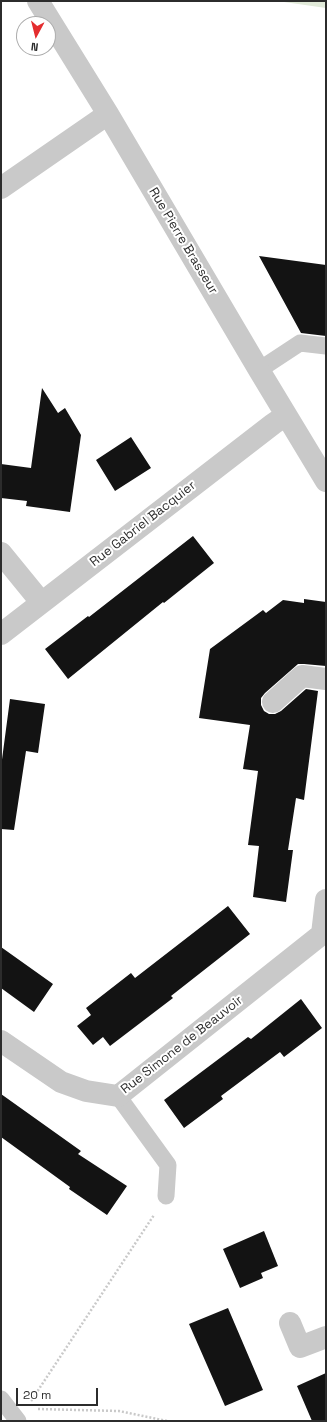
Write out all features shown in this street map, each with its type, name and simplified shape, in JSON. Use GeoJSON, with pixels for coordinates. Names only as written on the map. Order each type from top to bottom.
{"type":"FeatureCollection","features":[{"type":"Feature","properties":{"kind":"street","name":"Rue Pierre Brasseur"},"geometry":{"type":"LineString","coordinates":[[38,1],[108,114],[326,481]]}},
{"type":"Feature","properties":{"kind":"street"},"geometry":{"type":"LineString","coordinates":[[1,188],[108,114]]}},
{"type":"Feature","properties":{"kind":"street","name":"Rue Gabriel Bacquier"},"geometry":{"type":"LineString","coordinates":[[1,634],[286,415]]}},
{"type":"Feature","properties":{"kind":"street"},"geometry":{"type":"LineString","coordinates":[[1,553],[41,602]]}},
{"type":"Feature","properties":{"kind":"street"},"geometry":{"type":"LineString","coordinates":[[273,702],[302,676],[326,679]]}},
{"type":"Feature","properties":{"kind":"street","name":"Rue Simone de Beauvoir"},"geometry":{"type":"LineString","coordinates":[[1,1041],[61,1082],[86,1091],[118,1096],[324,934],[326,900]]}},
{"type":"Feature","properties":{"kind":"street"},"geometry":{"type":"LineString","coordinates":[[290,1324],[300,1347],[326,1336]]}},
{"type":"Feature","properties":{"kind":"lane"},"geometry":{"type":"LineString","coordinates":[[259,370],[300,343],[326,346]]}},
{"type":"Feature","properties":{"kind":"lane"},"geometry":{"type":"LineString","coordinates":[[118,1096],[168,1165],[166,1196]]}},
{"type":"Feature","properties":{"kind":"lane"},"geometry":{"type":"LineString","coordinates":[[1,1399],[22,1415]]}},
{"type":"Feature","properties":{"kind":"path"},"geometry":{"type":"LineString","coordinates":[[22,1415],[166,1196]]}},
{"type":"Feature","properties":{"kind":"path"},"geometry":{"type":"LineString","coordinates":[[22,1415],[119,1412],[167,1421]]}},
{"type":"Feature","properties":{"kind":"green space"},"geometry":{"type":"Polygon","coordinates":[[[277,1],[326,1],[326,8],[277,1]]]}},
{"type":"Feature","properties":{"kind":"building"},"geometry":{"type":"Polygon","coordinates":[[[259,256],[326,265],[326,336],[301,333],[259,256]]]}},
{"type":"Feature","properties":{"kind":"building"},"geometry":{"type":"Polygon","coordinates":[[[42,388],[58,413],[65,408],[81,435],[70,512],[26,506],[27,501],[1,498],[1,464],[31,468],[42,388]]]}},
{"type":"Feature","properties":{"kind":"building"},"geometry":{"type":"Polygon","coordinates":[[[131,437],[151,468],[115,491],[96,460],[131,437]]]}},
{"type":"Feature","properties":{"kind":"building"},"geometry":{"type":"Polygon","coordinates":[[[193,536],[214,563],[68,679],[45,649],[88,616],[89,617],[193,536]]]}},
{"type":"Feature","properties":{"kind":"building"},"geometry":{"type":"Polygon","coordinates":[[[304,599],[326,602],[326,666],[298,664],[261,698],[261,705],[264,711],[269,714],[275,714],[281,711],[306,689],[318,691],[304,800],[296,798],[288,850],[293,850],[286,902],[253,897],[259,846],[248,845],[258,771],[243,769],[250,725],[199,718],[210,649],[263,610],[266,613],[283,600],[304,603],[304,599]]]}},
{"type":"Feature","properties":{"kind":"building"},"geometry":{"type":"Polygon","coordinates":[[[10,699],[45,704],[38,753],[26,751],[14,830],[1,829],[1,767],[10,699]]]}},
{"type":"Feature","properties":{"kind":"building"},"geometry":{"type":"Polygon","coordinates":[[[228,906],[250,934],[171,996],[173,998],[110,1046],[103,1037],[93,1045],[77,1026],[91,1015],[86,1008],[131,973],[135,978],[228,906]]]}},
{"type":"Feature","properties":{"kind":"building"},"geometry":{"type":"Polygon","coordinates":[[[1,947],[53,984],[34,1012],[1,988],[1,947]]]}},
{"type":"Feature","properties":{"kind":"building"},"geometry":{"type":"Polygon","coordinates":[[[301,999],[322,1028],[284,1057],[280,1052],[221,1096],[223,1099],[184,1128],[164,1100],[248,1037],[251,1039],[301,999]]]}},
{"type":"Feature","properties":{"kind":"building"},"geometry":{"type":"Polygon","coordinates":[[[1,1094],[81,1151],[78,1154],[127,1186],[107,1215],[69,1189],[70,1187],[1,1137],[1,1094]]]}},
{"type":"Feature","properties":{"kind":"building"},"geometry":{"type":"Polygon","coordinates":[[[264,1231],[278,1266],[261,1273],[263,1278],[240,1288],[223,1249],[264,1231]]]}},
{"type":"Feature","properties":{"kind":"building"},"geometry":{"type":"Polygon","coordinates":[[[228,1308],[263,1390],[225,1406],[189,1324],[228,1308]]]}},
{"type":"Feature","properties":{"kind":"building"},"geometry":{"type":"Polygon","coordinates":[[[326,1373],[326,1421],[312,1421],[297,1386],[326,1373]]]}}]}
